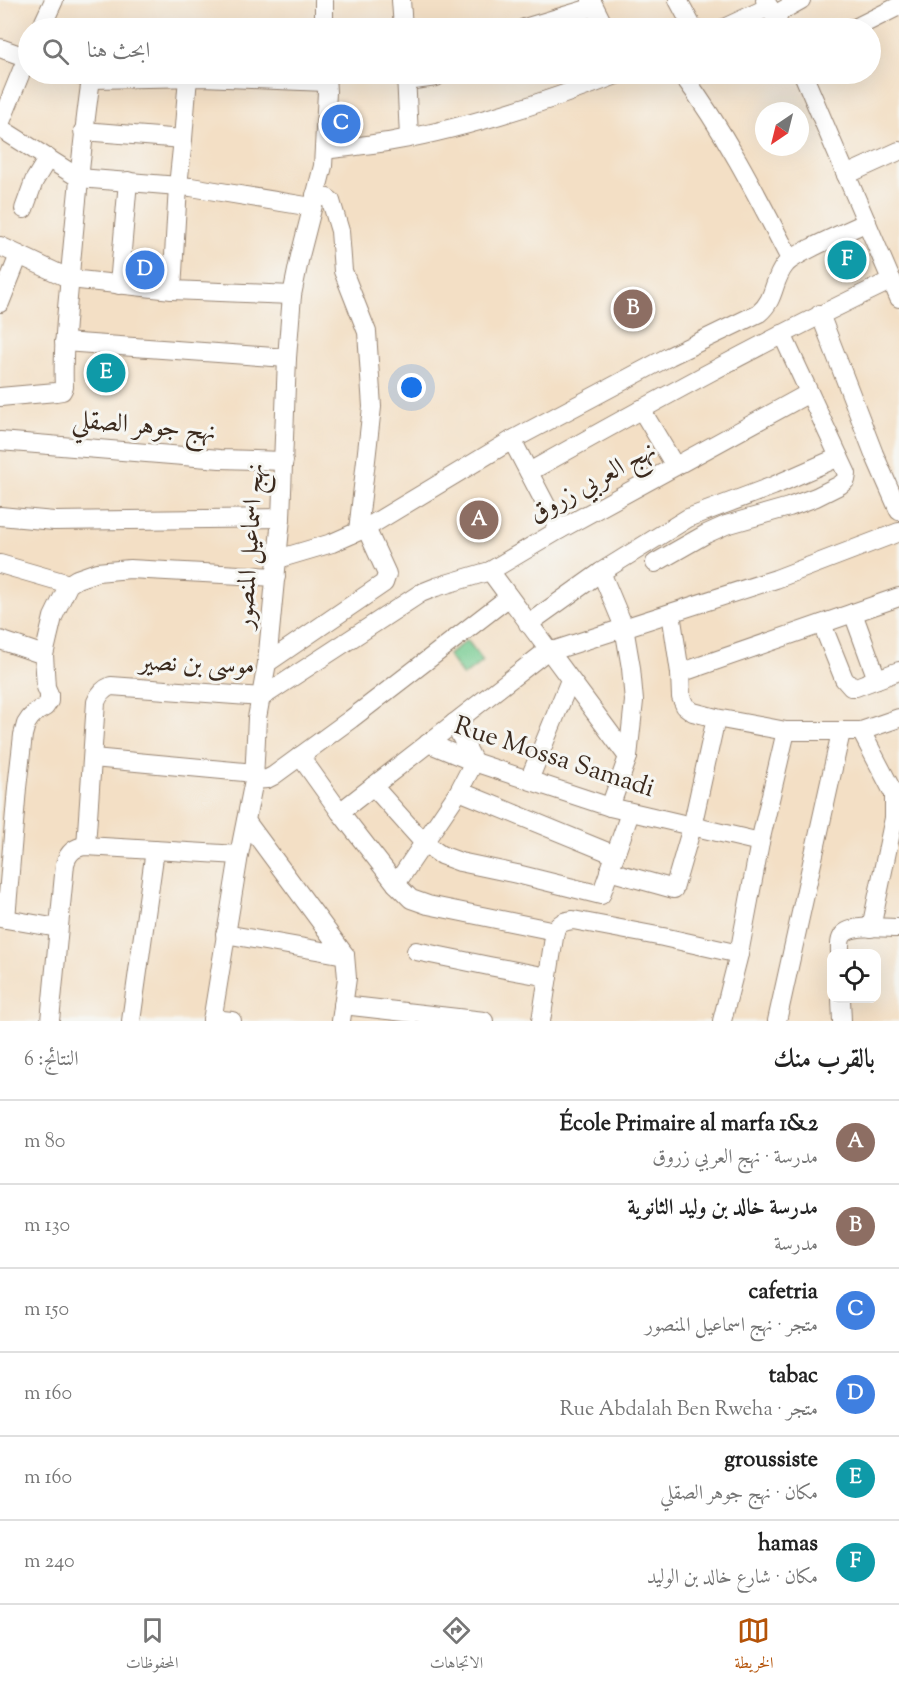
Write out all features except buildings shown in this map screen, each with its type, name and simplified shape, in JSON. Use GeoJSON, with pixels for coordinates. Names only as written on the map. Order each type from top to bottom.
{"type":"FeatureCollection","features":[{"type":"Feature","properties":{"kind":"street"},"geometry":{"type":"LineString","coordinates":[[46,18],[54,0]]}},
{"type":"Feature","properties":{"kind":"street"},"geometry":{"type":"LineString","coordinates":[[324,0],[324,18]]}},
{"type":"Feature","properties":{"kind":"street"},"geometry":{"type":"LineString","coordinates":[[401,0],[402,18]]}},
{"type":"Feature","properties":{"kind":"street"},"geometry":{"type":"LineString","coordinates":[[678,0],[688,18]]}},
{"type":"Feature","properties":{"kind":"street"},"geometry":{"type":"LineString","coordinates":[[756,18],[801,0]]}},
{"type":"Feature","properties":{"kind":"street"},"geometry":{"type":"LineString","coordinates":[[552,18],[592,4],[599,18]]}},
{"type":"Feature","properties":{"kind":"street"},"geometry":{"type":"LineString","coordinates":[[875,18],[899,6]]}},
{"type":"Feature","properties":{"kind":"street"},"geometry":{"type":"LineString","coordinates":[[0,48],[18,54]]}},
{"type":"Feature","properties":{"kind":"street"},"geometry":{"type":"LineString","coordinates":[[18,82],[0,126],[79,177],[313,201],[327,198],[331,201],[340,231],[343,271],[367,332],[372,407],[362,530],[387,574],[384,583],[267,663]]}},
{"type":"Feature","properties":{"kind":"street"},"geometry":{"type":"LineString","coordinates":[[0,396],[62,391],[64,387],[64,342],[83,130],[83,84]]}},
{"type":"Feature","properties":{"kind":"street"},"geometry":{"type":"LineString","coordinates":[[172,290],[187,84]]}},
{"type":"Feature","properties":{"kind":"street","name":"نهج اسماعيل المنصور"},"geometry":{"type":"LineString","coordinates":[[212,1020],[254,776],[257,718],[267,663],[282,518],[287,358],[292,295],[323,166],[326,84]]}},
{"type":"Feature","properties":{"kind":"street"},"geometry":{"type":"LineString","coordinates":[[406,84],[409,137]]}},
{"type":"Feature","properties":{"kind":"street"},"geometry":{"type":"LineString","coordinates":[[324,150],[456,127],[514,111],[592,84]]}},
{"type":"Feature","properties":{"kind":"street"},"geometry":{"type":"LineString","coordinates":[[690,84],[706,106],[744,169],[790,259]]}},
{"type":"Feature","properties":{"kind":"street"},"geometry":{"type":"LineString","coordinates":[[807,84],[899,298]]}},
{"type":"Feature","properties":{"kind":"street"},"geometry":{"type":"LineString","coordinates":[[83,130],[183,139]]}},
{"type":"Feature","properties":{"kind":"street"},"geometry":{"type":"LineString","coordinates":[[846,175],[899,151]]}},
{"type":"Feature","properties":{"kind":"street"},"geometry":{"type":"LineString","coordinates":[[24,209],[34,180],[48,158]]}},
{"type":"Feature","properties":{"kind":"street"},"geometry":{"type":"LineString","coordinates":[[119,285],[128,181]]}},
{"type":"Feature","properties":{"kind":"street"},"geometry":{"type":"LineString","coordinates":[[58,928],[3,918],[8,787],[26,724],[35,713],[45,708],[49,701],[45,655],[53,618],[69,584],[97,572],[130,569],[277,568],[362,530],[512,440],[670,356],[759,313],[771,299],[780,273],[790,259],[867,222]]}},
{"type":"Feature","properties":{"kind":"street"},"geometry":{"type":"LineString","coordinates":[[0,246],[70,279],[172,290],[292,295]]}},
{"type":"Feature","properties":{"kind":"street"},"geometry":{"type":"LineString","coordinates":[[0,303],[19,255]]}},
{"type":"Feature","properties":{"kind":"street"},"geometry":{"type":"LineString","coordinates":[[529,472],[782,334],[892,280]]}},
{"type":"Feature","properties":{"kind":"street"},"geometry":{"type":"LineString","coordinates":[[820,314],[899,512]]}},
{"type":"Feature","properties":{"kind":"street"},"geometry":{"type":"LineString","coordinates":[[655,563],[716,530],[816,497],[846,480],[847,474],[782,334]]}},
{"type":"Feature","properties":{"kind":"street"},"geometry":{"type":"LineString","coordinates":[[64,342],[287,358]]}},
{"type":"Feature","properties":{"kind":"street","name":"نهج العربي زروق"},"geometry":{"type":"LineString","coordinates":[[490,571],[559,530],[809,393]]}},
{"type":"Feature","properties":{"kind":"street"},"geometry":{"type":"LineString","coordinates":[[641,409],[675,466]]}},
{"type":"Feature","properties":{"kind":"street"},"geometry":{"type":"LineString","coordinates":[[512,440],[559,530]]}},
{"type":"Feature","properties":{"kind":"street","name":"نهج جوهر الصقلي"},"geometry":{"type":"LineString","coordinates":[[0,441],[220,459],[284,461]]}},
{"type":"Feature","properties":{"kind":"street"},"geometry":{"type":"LineString","coordinates":[[528,624],[601,572],[688,518],[839,458]]}},
{"type":"Feature","properties":{"kind":"street"},"geometry":{"type":"LineString","coordinates":[[0,516],[54,521],[282,518]]}},
{"type":"Feature","properties":{"kind":"street"},"geometry":{"type":"LineString","coordinates":[[490,571],[548,651],[776,579],[899,532]]}},
{"type":"Feature","properties":{"kind":"street"},"geometry":{"type":"LineString","coordinates":[[0,564],[69,584]]}},
{"type":"Feature","properties":{"kind":"street","name":"موسى بن نصير"},"geometry":{"type":"LineString","coordinates":[[93,758],[96,702],[98,696],[106,688],[122,687],[262,697],[421,593],[490,571]]}},
{"type":"Feature","properties":{"kind":"street"},"geometry":{"type":"LineString","coordinates":[[601,572],[624,627],[632,668],[634,701],[628,757],[610,807]]}},
{"type":"Feature","properties":{"kind":"street"},"geometry":{"type":"LineString","coordinates":[[86,846],[93,758],[267,779],[508,597]]}},
{"type":"Feature","properties":{"kind":"street"},"geometry":{"type":"LineString","coordinates":[[680,674],[899,597]]}},
{"type":"Feature","properties":{"kind":"street"},"geometry":{"type":"LineString","coordinates":[[671,613],[681,697],[685,706],[693,712],[786,731],[861,730],[899,718]]}},
{"type":"Feature","properties":{"kind":"street"},"geometry":{"type":"LineString","coordinates":[[853,613],[877,679]]}},
{"type":"Feature","properties":{"kind":"street"},"geometry":{"type":"LineString","coordinates":[[822,624],[844,679],[851,687],[899,671]]}},
{"type":"Feature","properties":{"kind":"street"},"geometry":{"type":"LineString","coordinates":[[0,640],[45,655]]}},
{"type":"Feature","properties":{"kind":"street","name":"Rue Mossa Samadi"},"geometry":{"type":"LineString","coordinates":[[628,757],[548,651],[428,743],[474,762],[576,797],[630,813],[760,842]]}},
{"type":"Feature","properties":{"kind":"street"},"geometry":{"type":"LineString","coordinates":[[529,780],[570,680]]}},
{"type":"Feature","properties":{"kind":"street"},"geometry":{"type":"LineString","coordinates":[[459,791],[612,863],[674,889],[692,827],[716,718]]}},
{"type":"Feature","properties":{"kind":"street"},"geometry":{"type":"LineString","coordinates":[[396,884],[459,791],[474,762],[454,723]]}},
{"type":"Feature","properties":{"kind":"street"},"geometry":{"type":"LineString","coordinates":[[861,730],[896,793],[896,824],[871,928]]}},
{"type":"Feature","properties":{"kind":"street"},"geometry":{"type":"LineString","coordinates":[[722,1021],[739,954],[760,842],[786,731]]}},
{"type":"Feature","properties":{"kind":"street"},"geometry":{"type":"LineString","coordinates":[[777,1021],[841,732]]}},
{"type":"Feature","properties":{"kind":"street"},"geometry":{"type":"LineString","coordinates":[[340,812],[428,743]]}},
{"type":"Feature","properties":{"kind":"street"},"geometry":{"type":"LineString","coordinates":[[300,756],[340,812],[396,884],[411,899],[419,903],[555,931]]}},
{"type":"Feature","properties":{"kind":"street"},"geometry":{"type":"LineString","coordinates":[[373,786],[424,843],[451,859],[601,896],[630,813]]}},
{"type":"Feature","properties":{"kind":"street"},"geometry":{"type":"LineString","coordinates":[[246,821],[345,955],[347,978],[342,1013],[484,1021]]}},
{"type":"Feature","properties":{"kind":"street"},"geometry":{"type":"LineString","coordinates":[[50,1021],[67,858],[74,849],[86,846],[239,855]]}},
{"type":"Feature","properties":{"kind":"street"},"geometry":{"type":"LineString","coordinates":[[131,1021],[155,850]]}},
{"type":"Feature","properties":{"kind":"street"},"geometry":{"type":"LineString","coordinates":[[541,1021],[555,931],[561,923],[566,921],[573,920],[663,937],[739,954]]}},
{"type":"Feature","properties":{"kind":"street"},"geometry":{"type":"LineString","coordinates":[[840,949],[843,935],[848,930],[899,928]]}},
{"type":"Feature","properties":{"kind":"street"},"geometry":{"type":"LineString","coordinates":[[225,934],[345,955]]}},
{"type":"Feature","properties":{"kind":"street"},"geometry":{"type":"LineString","coordinates":[[416,951],[548,977]]}},
{"type":"Feature","properties":{"kind":"street"},"geometry":{"type":"LineString","coordinates":[[841,1003],[843,1021]]}},
{"type":"Feature","properties":{"kind":"street"},"geometry":{"type":"LineString","coordinates":[[212,1020],[232,1021]]}},
{"type":"Feature","properties":{"kind":"green space"},"geometry":{"type":"Polygon","coordinates":[[[467,640],[483,661],[463,676],[448,655],[467,640]]]}},
{"type":"Feature","properties":{"kind":"place","name":"cafetria"},"geometry":{"type":"Point","coordinates":[341,124]}},
{"type":"Feature","properties":{"kind":"place","name":"hamas"},"geometry":{"type":"Point","coordinates":[847,260]}},
{"type":"Feature","properties":{"kind":"place","name":"tabac"},"geometry":{"type":"Point","coordinates":[145,270]}},
{"type":"Feature","properties":{"kind":"place","name":"مدرسة خالد بن وليد الثانوية"},"geometry":{"type":"Point","coordinates":[633,309]}},
{"type":"Feature","properties":{"kind":"place","name":"groussiste"},"geometry":{"type":"Point","coordinates":[106,373]}},
{"type":"Feature","properties":{"kind":"place","name":"École Primaire al marfa 1&2"},"geometry":{"type":"Point","coordinates":[479,520]}}]}
